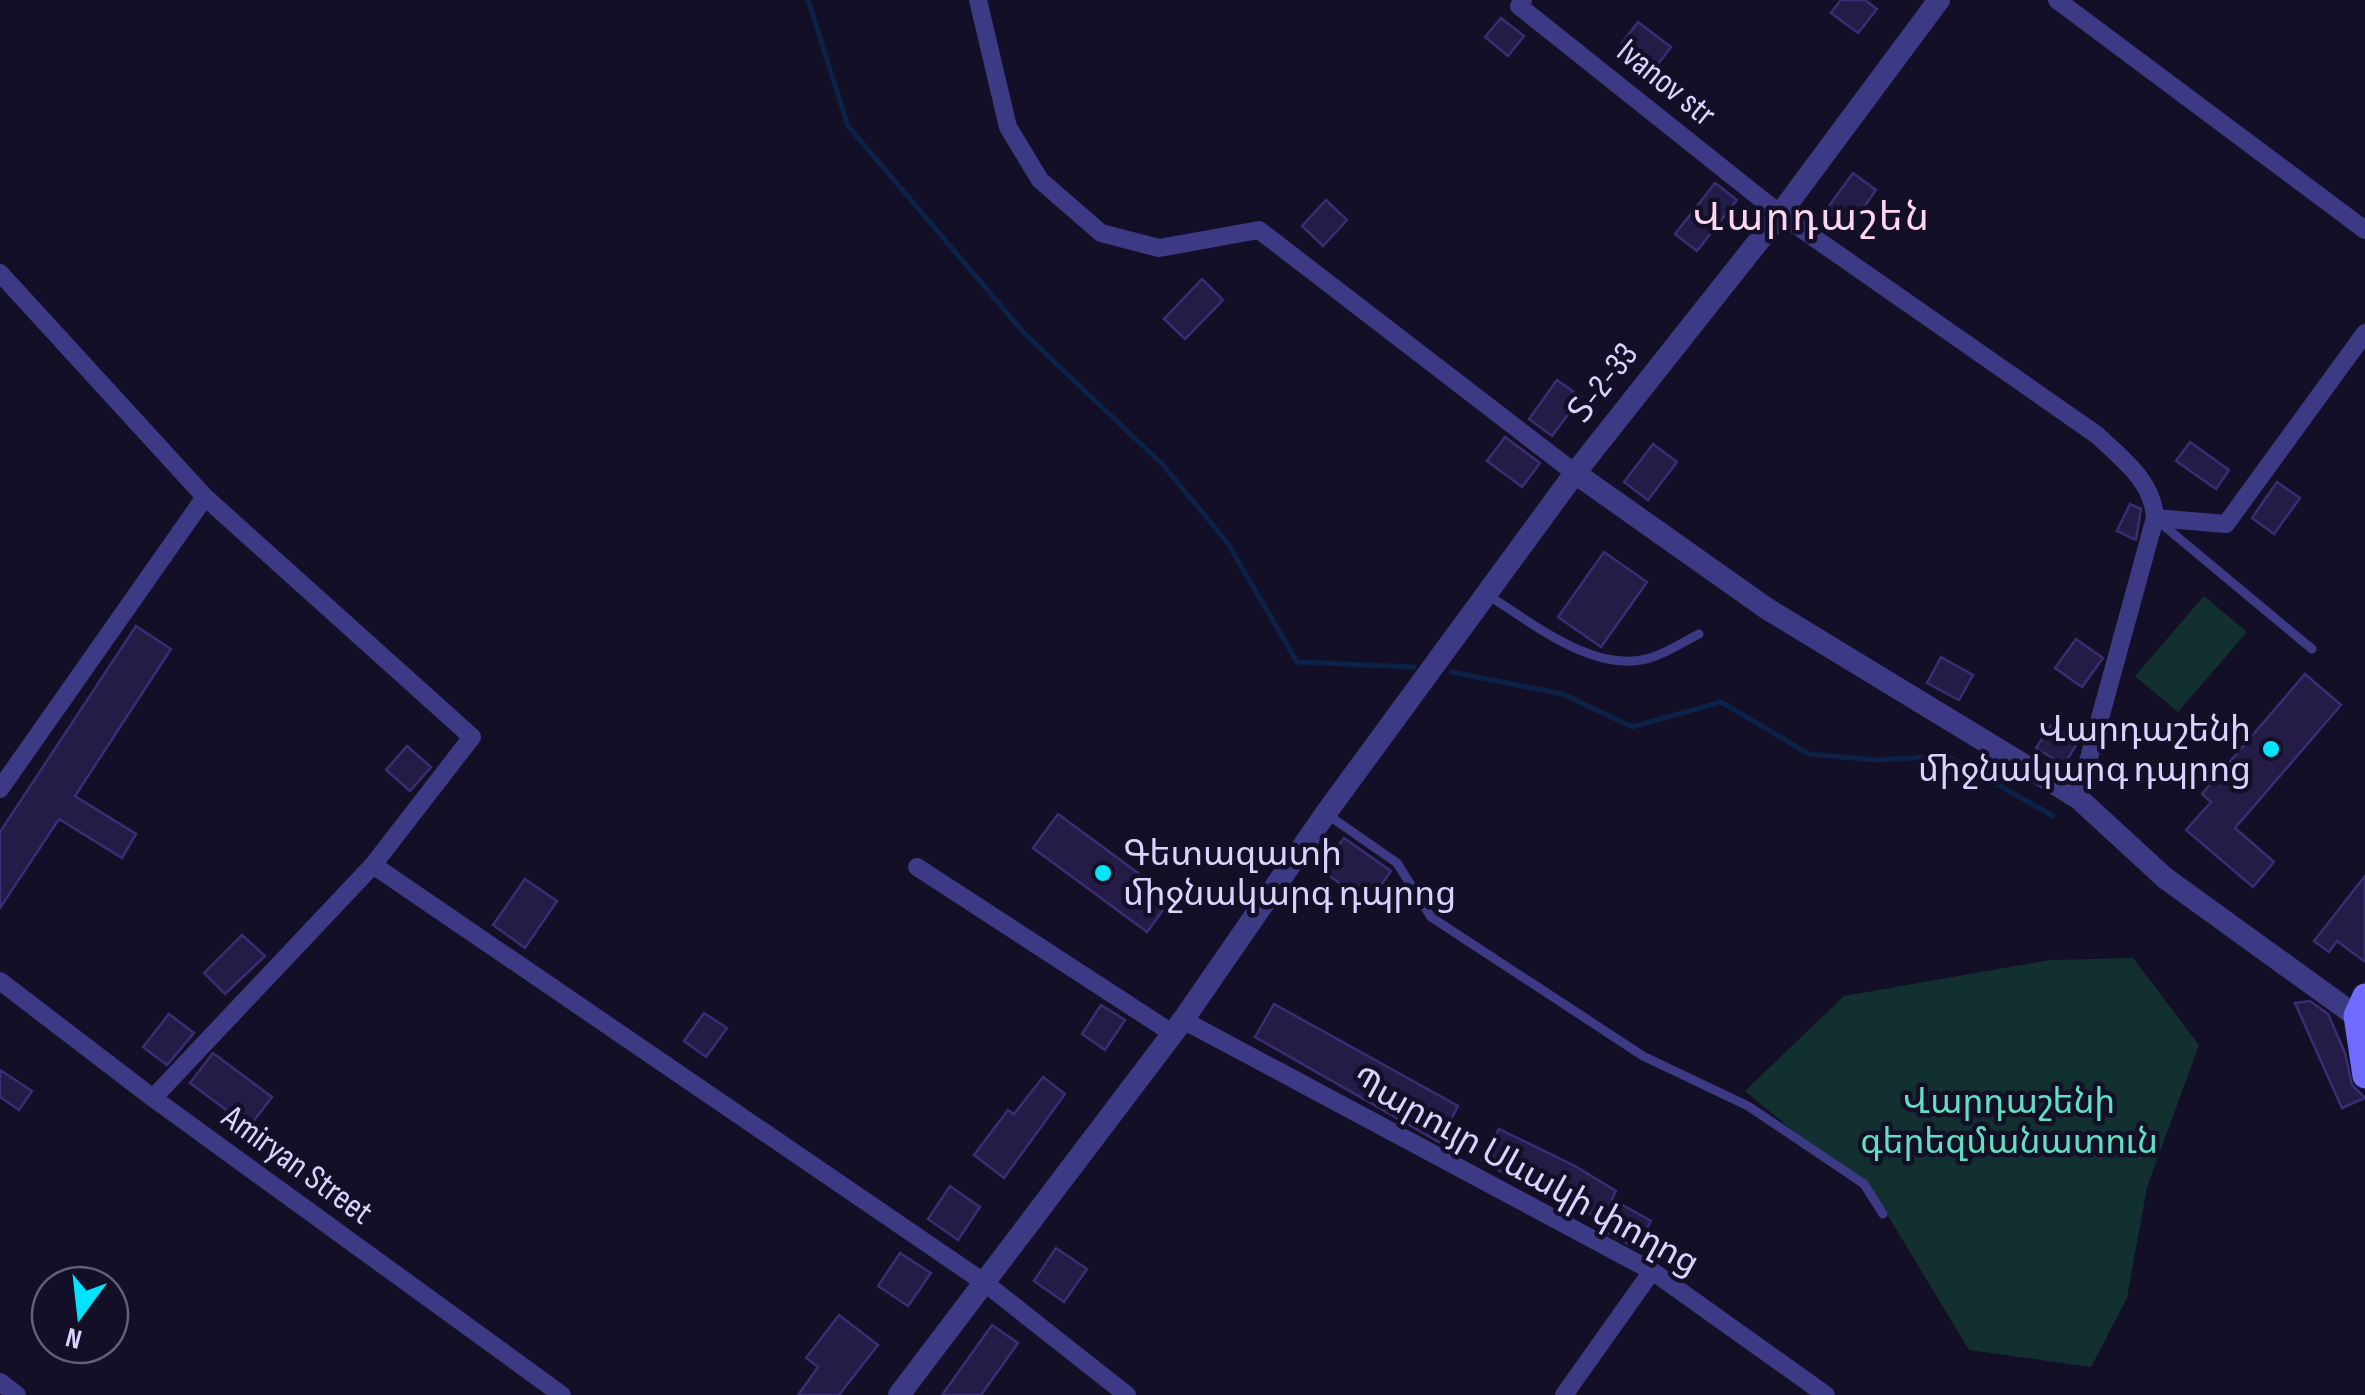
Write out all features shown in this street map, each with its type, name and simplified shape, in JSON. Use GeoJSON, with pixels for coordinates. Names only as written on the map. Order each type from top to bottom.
{"type":"FeatureCollection","features":[{"type":"Feature","properties":{"kind":"main road"},"geometry":{"type":"LineString","coordinates":[[2361,1006],[2365,1076]]}},
{"type":"Feature","properties":{"kind":"street"},"geometry":{"type":"LineString","coordinates":[[978,0],[1008,127],[1040,180],[1101,233],[1159,248],[1259,230],[1575,472],[1766,608],[2078,798],[2165,878],[2361,1006]]}},
{"type":"Feature","properties":{"kind":"street","name":"Ivanov str"},"geometry":{"type":"LineString","coordinates":[[1523,0],[1519,6],[1780,214],[2097,435],[2140,476],[2152,496],[2155,518]]}},
{"type":"Feature","properties":{"kind":"street","name":"Տ-2-33"},"geometry":{"type":"LineString","coordinates":[[899,1395],[1178,1027],[1326,813],[1575,472],[1780,214],[1938,0]]}},
{"type":"Feature","properties":{"kind":"street"},"geometry":{"type":"LineString","coordinates":[[2056,0],[2365,230]]}},
{"type":"Feature","properties":{"kind":"street"},"geometry":{"type":"LineString","coordinates":[[0,273],[205,498],[472,737],[373,865],[153,1098]]}},
{"type":"Feature","properties":{"kind":"street"},"geometry":{"type":"LineString","coordinates":[[2078,798],[2155,518],[2226,524],[2365,333]]}},
{"type":"Feature","properties":{"kind":"street"},"geometry":{"type":"LineString","coordinates":[[0,790],[205,498]]}},
{"type":"Feature","properties":{"kind":"street"},"geometry":{"type":"LineString","coordinates":[[373,865],[986,1283],[1127,1395]]}},
{"type":"Feature","properties":{"kind":"street","name":"Պարույր Սևակի փողոց"},"geometry":{"type":"LineString","coordinates":[[917,867],[1178,1027],[1652,1270],[1826,1395]]}},
{"type":"Feature","properties":{"kind":"street","name":"Amiryan Street"},"geometry":{"type":"LineString","coordinates":[[0,981],[153,1098],[562,1395]]}},
{"type":"Feature","properties":{"kind":"street"},"geometry":{"type":"LineString","coordinates":[[1564,1395],[1652,1270]]}},
{"type":"Feature","properties":{"kind":"street"},"geometry":{"type":"LineString","coordinates":[[0,1382],[17,1395]]}},
{"type":"Feature","properties":{"kind":"lane"},"geometry":{"type":"LineString","coordinates":[[2155,518],[2312,649]]}},
{"type":"Feature","properties":{"kind":"lane"},"geometry":{"type":"LineString","coordinates":[[1486,594],[1560,639],[1614,663],[1649,658],[1699,634]]}},
{"type":"Feature","properties":{"kind":"lane"},"geometry":{"type":"LineString","coordinates":[[1326,813],[1397,864],[1431,917],[1642,1056],[1748,1106],[1864,1184],[1883,1214]]}},
{"type":"Feature","properties":{"kind":"green space"},"geometry":{"type":"Polygon","coordinates":[[[2204,596],[2247,632],[2178,712],[2135,676],[2204,596]]]}},
{"type":"Feature","properties":{"kind":"green space","name":"Վարդաշենի գերեզմանատուն"},"geometry":{"type":"Polygon","coordinates":[[[2133,958],[2199,1045],[2147,1187],[2127,1298],[2091,1367],[1969,1350],[1881,1204],[1745,1091],[1844,996],[2050,960],[2133,958]]]}},
{"type":"Feature","properties":{"kind":"building"},"geometry":{"type":"Polygon","coordinates":[[[1841,0],[1865,0],[1877,9],[1858,33],[1831,13],[1841,0]]]}},
{"type":"Feature","properties":{"kind":"building"},"geometry":{"type":"Polygon","coordinates":[[[1501,18],[1524,36],[1508,56],[1485,37],[1501,18]]]}},
{"type":"Feature","properties":{"kind":"building"},"geometry":{"type":"Polygon","coordinates":[[[1638,22],[1671,47],[1655,68],[1622,43],[1638,22]]]}},
{"type":"Feature","properties":{"kind":"building"},"geometry":{"type":"Polygon","coordinates":[[[1853,173],[1876,190],[1850,227],[1826,210],[1853,173]]]}},
{"type":"Feature","properties":{"kind":"building"},"geometry":{"type":"Polygon","coordinates":[[[1715,183],[1737,200],[1697,251],[1675,234],[1715,183]]]}},
{"type":"Feature","properties":{"kind":"building"},"geometry":{"type":"Polygon","coordinates":[[[1326,200],[1347,220],[1323,246],[1302,226],[1326,200]]]}},
{"type":"Feature","properties":{"kind":"building"},"geometry":{"type":"Polygon","coordinates":[[[1202,279],[1223,300],[1185,339],[1164,319],[1202,279]]]}},
{"type":"Feature","properties":{"kind":"building"},"geometry":{"type":"Polygon","coordinates":[[[1557,380],[1581,397],[1552,436],[1529,419],[1557,380]]]}},
{"type":"Feature","properties":{"kind":"building"},"geometry":{"type":"Polygon","coordinates":[[[1505,437],[1540,463],[1522,487],[1487,461],[1505,437]]]}},
{"type":"Feature","properties":{"kind":"building"},"geometry":{"type":"Polygon","coordinates":[[[2190,442],[2229,470],[2216,489],[2176,461],[2190,442]]]}},
{"type":"Feature","properties":{"kind":"building"},"geometry":{"type":"Polygon","coordinates":[[[1653,444],[1677,462],[1648,500],[1624,482],[1653,444]]]}},
{"type":"Feature","properties":{"kind":"building"},"geometry":{"type":"Polygon","coordinates":[[[2277,482],[2300,498],[2274,534],[2252,518],[2277,482]]]}},
{"type":"Feature","properties":{"kind":"building"},"geometry":{"type":"Polygon","coordinates":[[[2130,504],[2141,509],[2136,540],[2117,531],[2130,504]]]}},
{"type":"Feature","properties":{"kind":"building"},"geometry":{"type":"Polygon","coordinates":[[[1604,552],[1647,582],[1601,647],[1558,617],[1604,552]]]}},
{"type":"Feature","properties":{"kind":"building"},"geometry":{"type":"Polygon","coordinates":[[[136,626],[171,649],[75,796],[136,834],[122,858],[59,819],[0,908],[0,832],[136,626]]]}},
{"type":"Feature","properties":{"kind":"building"},"geometry":{"type":"Polygon","coordinates":[[[2076,639],[2103,658],[2082,687],[2055,668],[2076,639]]]}},
{"type":"Feature","properties":{"kind":"building"},"geometry":{"type":"Polygon","coordinates":[[[1941,657],[1973,675],[1959,700],[1927,683],[1941,657]]]}},
{"type":"Feature","properties":{"kind":"building","name":"Վարդաշենի միջնակարգ դպրոց"},"geometry":{"type":"Polygon","coordinates":[[[2305,674],[2341,705],[2235,828],[2274,862],[2253,887],[2186,830],[2211,802],[2202,794],[2305,674]]]}},
{"type":"Feature","properties":{"kind":"building"},"geometry":{"type":"Polygon","coordinates":[[[2051,725],[2078,742],[2064,765],[2036,748],[2051,725]]]}},
{"type":"Feature","properties":{"kind":"building"},"geometry":{"type":"Polygon","coordinates":[[[407,746],[431,767],[410,791],[386,770],[407,746]]]}},
{"type":"Feature","properties":{"kind":"building","name":"Գետազատի միջնակարգ դպրոց"},"geometry":{"type":"Polygon","coordinates":[[[1058,814],[1172,898],[1147,932],[1033,848],[1058,814]]]}},
{"type":"Feature","properties":{"kind":"building"},"geometry":{"type":"Polygon","coordinates":[[[1344,838],[1391,871],[1368,903],[1321,870],[1344,838]]]}},
{"type":"Feature","properties":{"kind":"building"},"geometry":{"type":"Polygon","coordinates":[[[2365,876],[2365,962],[2337,941],[2329,952],[2314,941],[2365,876]]]}},
{"type":"Feature","properties":{"kind":"building"},"geometry":{"type":"Polygon","coordinates":[[[525,879],[557,901],[525,948],[493,925],[525,879]]]}},
{"type":"Feature","properties":{"kind":"building"},"geometry":{"type":"Polygon","coordinates":[[[242,935],[265,956],[225,994],[204,973],[242,935]]]}},
{"type":"Feature","properties":{"kind":"building"},"geometry":{"type":"Polygon","coordinates":[[[2310,1001],[2328,1014],[2345,1053],[2352,1085],[2365,1098],[2342,1108],[2295,1003],[2310,1001]]]}},
{"type":"Feature","properties":{"kind":"building"},"geometry":{"type":"Polygon","coordinates":[[[1274,1004],[1458,1106],[1439,1142],[1255,1037],[1274,1004]]]}},
{"type":"Feature","properties":{"kind":"building"},"geometry":{"type":"Polygon","coordinates":[[[1101,1005],[1125,1020],[1105,1050],[1082,1034],[1101,1005]]]}},
{"type":"Feature","properties":{"kind":"building"},"geometry":{"type":"Polygon","coordinates":[[[704,1013],[727,1028],[706,1057],[684,1041],[704,1013]]]}},
{"type":"Feature","properties":{"kind":"building"},"geometry":{"type":"Polygon","coordinates":[[[169,1014],[194,1033],[167,1065],[143,1047],[169,1014]]]}},
{"type":"Feature","properties":{"kind":"building"},"geometry":{"type":"Polygon","coordinates":[[[213,1053],[272,1097],[249,1127],[190,1083],[213,1053]]]}},
{"type":"Feature","properties":{"kind":"building"},"geometry":{"type":"Polygon","coordinates":[[[0,1070],[32,1091],[19,1110],[0,1097],[0,1070]]]}},
{"type":"Feature","properties":{"kind":"building"},"geometry":{"type":"Polygon","coordinates":[[[1043,1077],[1065,1094],[1004,1178],[974,1155],[1008,1110],[1014,1114],[1043,1077]]]}},
{"type":"Feature","properties":{"kind":"building"},"geometry":{"type":"Polygon","coordinates":[[[1499,1129],[1575,1166],[1616,1191],[1612,1199],[1651,1221],[1636,1248],[1598,1228],[1601,1221],[1563,1196],[1522,1174],[1518,1181],[1481,1160],[1499,1129]]]}},
{"type":"Feature","properties":{"kind":"building"},"geometry":{"type":"Polygon","coordinates":[[[950,1186],[980,1207],[958,1240],[928,1219],[950,1186]]]}},
{"type":"Feature","properties":{"kind":"building"},"geometry":{"type":"Polygon","coordinates":[[[1056,1248],[1087,1269],[1064,1302],[1034,1281],[1056,1248]]]}},
{"type":"Feature","properties":{"kind":"building"},"geometry":{"type":"Polygon","coordinates":[[[900,1253],[931,1273],[908,1306],[878,1286],[900,1253]]]}},
{"type":"Feature","properties":{"kind":"building"},"geometry":{"type":"Polygon","coordinates":[[[839,1315],[878,1345],[839,1395],[798,1395],[818,1367],[806,1358],[839,1315]]]}},
{"type":"Feature","properties":{"kind":"building"},"geometry":{"type":"Polygon","coordinates":[[[992,1325],[1018,1343],[981,1395],[942,1395],[992,1325]]]}},
{"type":"Feature","properties":{"kind":"waterway"},"geometry":{"type":"LineString","coordinates":[[808,0],[848,126],[1025,334],[1163,465],[1227,542],[1297,662],[1414,667]]}},
{"type":"Feature","properties":{"kind":"waterway"},"geometry":{"type":"LineString","coordinates":[[1451,672],[1563,694],[1632,727],[1721,702],[1809,754],[1876,760],[1947,756],[2053,816]]}},
{"type":"Feature","properties":{"kind":"place","name":"Վարդաշենի միջնակարգ դպրոց"},"geometry":{"type":"Point","coordinates":[2271,749]}},
{"type":"Feature","properties":{"kind":"place","name":"Գետազատի միջնակարգ դպրոց"},"geometry":{"type":"Point","coordinates":[1103,873]}},
{"type":"Feature","properties":{"kind":"district","name":"Վարդաշեն"},"geometry":{"type":"Point","coordinates":[1812,216]}}]}
